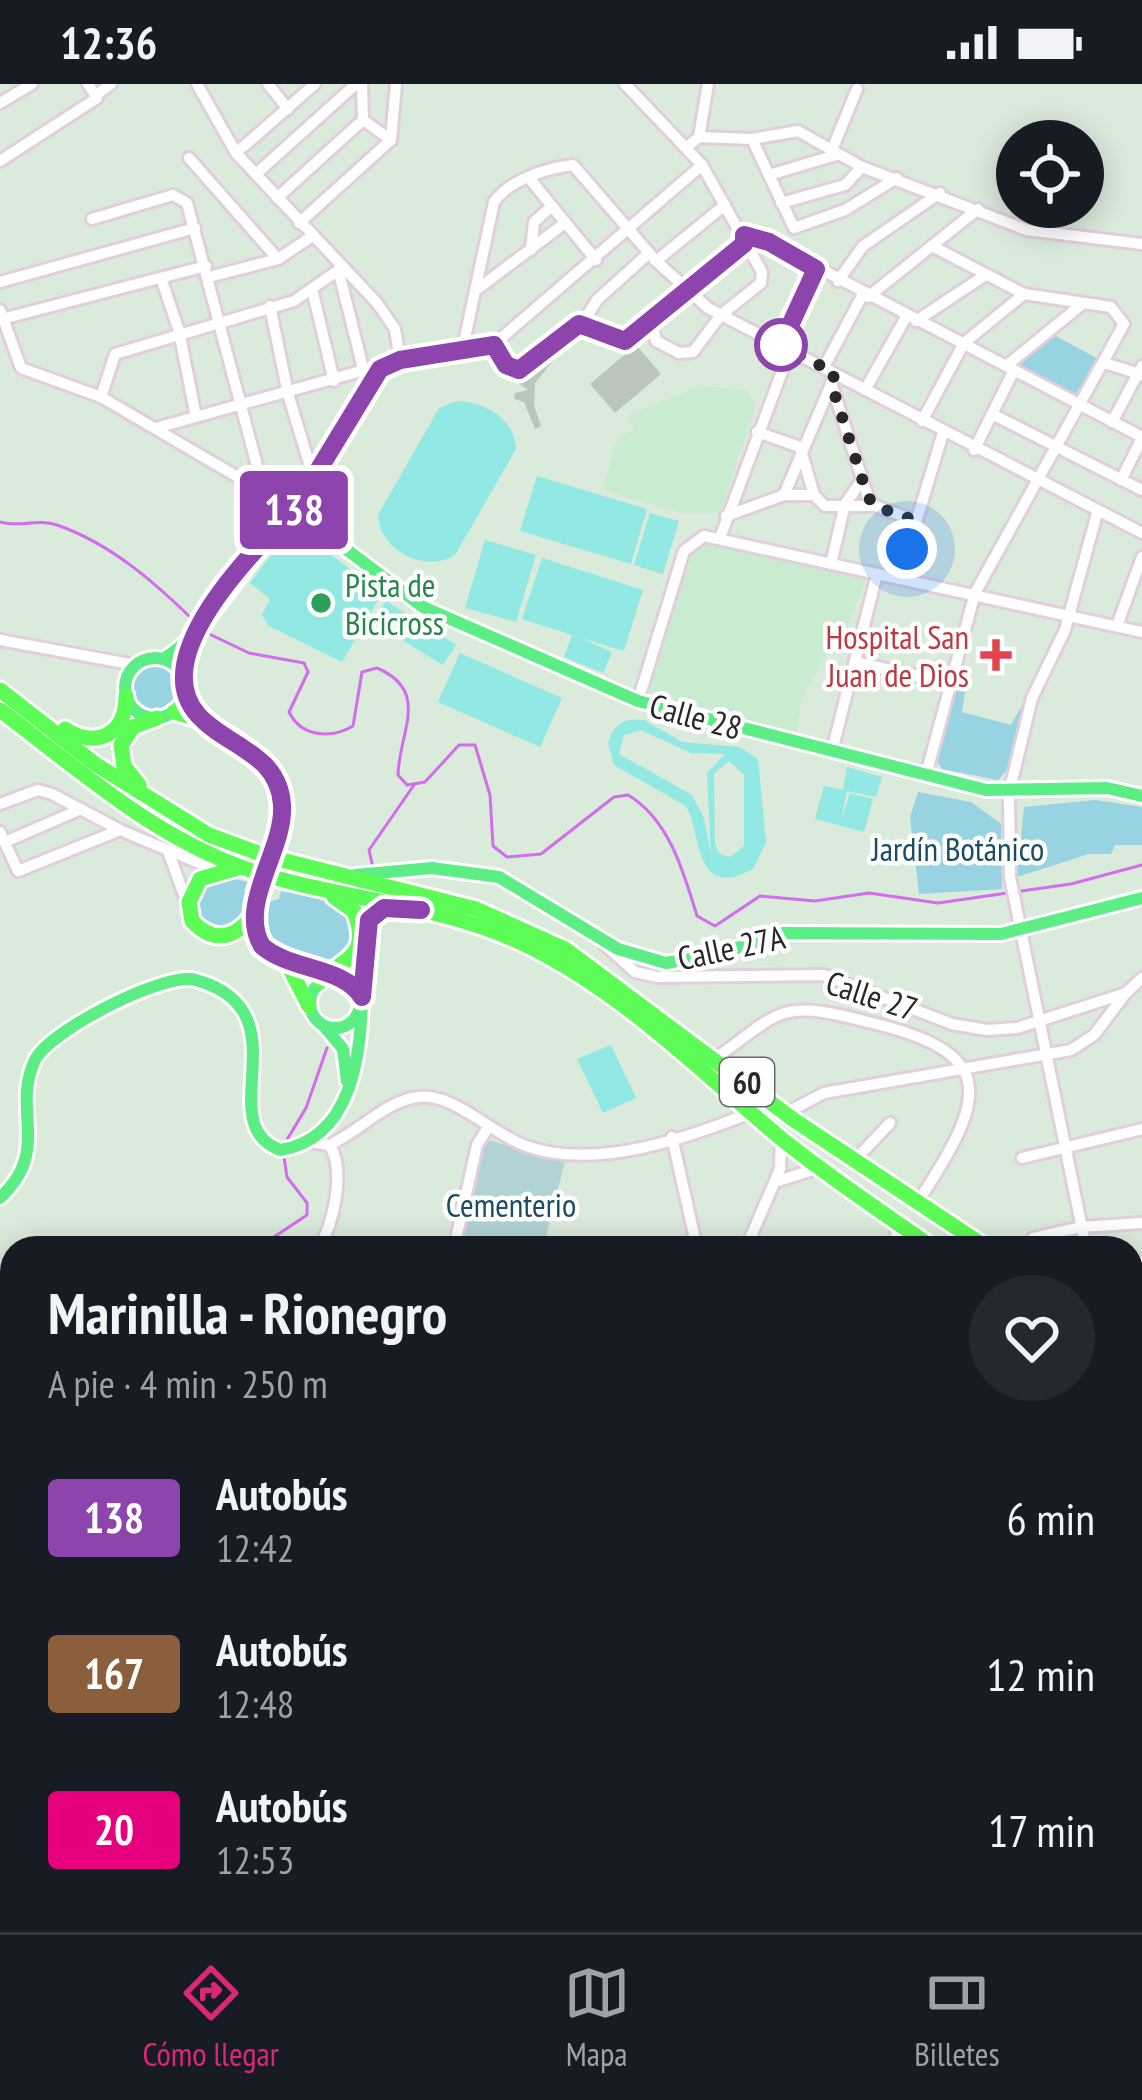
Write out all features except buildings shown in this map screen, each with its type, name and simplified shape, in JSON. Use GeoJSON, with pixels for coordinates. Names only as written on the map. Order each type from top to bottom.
{"type":"FeatureCollection","features":[{"type":"Feature","properties":{"kind":"highway"},"geometry":{"type":"LineString","coordinates":[[185,693],[200,717],[266,765],[280,793],[280,823],[260,899],[257,938],[300,981],[310,1006]]}},
{"type":"Feature","properties":{"kind":"highway"},"geometry":{"type":"LineString","coordinates":[[4,700],[93,741],[116,728],[126,696]]}},
{"type":"Feature","properties":{"kind":"highway","name":"60"},"geometry":{"type":"LineString","coordinates":[[4,700],[152,801],[235,845],[507,919],[584,962],[790,1117],[970,1236]]}},
{"type":"Feature","properties":{"kind":"highway","name":"60"},"geometry":{"type":"LineString","coordinates":[[4,700],[128,807],[208,854],[303,885],[490,930],[562,965],[631,1012],[820,1169],[916,1236]]}},
{"type":"Feature","properties":{"kind":"highway"},"geometry":{"type":"LineString","coordinates":[[174,712],[200,717]]}},
{"type":"Feature","properties":{"kind":"highway"},"geometry":{"type":"LineString","coordinates":[[152,801],[127,772],[120,750],[128,731],[157,718]]}},
{"type":"Feature","properties":{"kind":"highway"},"geometry":{"type":"LineString","coordinates":[[246,869],[226,868],[200,879],[188,908],[200,930],[223,937],[242,930],[260,899]]}},
{"type":"Feature","properties":{"kind":"highway"},"geometry":{"type":"LineString","coordinates":[[282,961],[326,976],[354,958],[358,920],[348,904],[303,885]]}},
{"type":"Feature","properties":{"kind":"highway"},"geometry":{"type":"LineString","coordinates":[[362,997],[369,920],[384,908],[421,910]]}},
{"type":"Feature","properties":{"kind":"highway"},"geometry":{"type":"LineString","coordinates":[[778,1136],[851,1183],[862,1183],[861,1171],[800,1130],[790,1117]]}},
{"type":"Feature","properties":{"kind":"highway"},"geometry":{"type":"LineString","coordinates":[[926,1236],[878,1202],[876,1191],[891,1187],[942,1217]]}},
{"type":"Feature","properties":{"kind":"main road"},"geometry":{"type":"LineString","coordinates":[[194,635],[163,658],[135,665],[126,679],[126,696],[140,714],[157,718],[174,712],[185,693],[180,670],[194,635],[275,525],[294,510]]}},
{"type":"Feature","properties":{"kind":"main road","name":"Calle 28"},"geometry":{"type":"LineString","coordinates":[[294,510],[423,607],[638,701],[1010,793],[1096,788],[1142,796]]}},
{"type":"Feature","properties":{"kind":"main road"},"geometry":{"type":"LineString","coordinates":[[163,658],[180,670]]}},
{"type":"Feature","properties":{"kind":"main road","name":"Calle 27A"},"geometry":{"type":"LineString","coordinates":[[339,874],[419,868],[484,873],[513,883],[635,957],[680,962],[783,933],[939,936],[1020,931],[1142,898]]}},
{"type":"Feature","properties":{"kind":"main road"},"geometry":{"type":"LineString","coordinates":[[0,1198],[27,1162],[32,1068],[43,1048],[171,978],[207,984],[248,1015],[255,1036],[252,1126],[267,1145],[284,1150],[305,1141],[342,1106],[354,1079],[362,997],[351,983],[326,976],[310,1006],[343,1049],[348,1075],[342,1106]]}},
{"type":"Feature","properties":{"kind":"main road"},"geometry":{"type":"LineString","coordinates":[[322,1024],[346,1026],[358,1014],[362,997]]}},
{"type":"Feature","properties":{"kind":"street"},"geometry":{"type":"LineString","coordinates":[[0,86],[4,101],[32,84]]}},
{"type":"Feature","properties":{"kind":"street"},"geometry":{"type":"LineString","coordinates":[[0,161],[92,90],[111,84]]}},
{"type":"Feature","properties":{"kind":"street"},"geometry":{"type":"LineString","coordinates":[[197,84],[236,153],[389,319],[400,360]]}},
{"type":"Feature","properties":{"kind":"street"},"geometry":{"type":"LineString","coordinates":[[268,84],[288,109]]}},
{"type":"Feature","properties":{"kind":"street"},"geometry":{"type":"LineString","coordinates":[[236,153],[315,84]]}},
{"type":"Feature","properties":{"kind":"street"},"geometry":{"type":"LineString","coordinates":[[256,174],[359,84]]}},
{"type":"Feature","properties":{"kind":"street"},"geometry":{"type":"LineString","coordinates":[[359,84],[364,120],[391,140]]}},
{"type":"Feature","properties":{"kind":"street"},"geometry":{"type":"LineString","coordinates":[[299,223],[391,140],[396,84]]}},
{"type":"Feature","properties":{"kind":"street"},"geometry":{"type":"LineString","coordinates":[[625,84],[702,165],[759,268],[760,283],[687,354],[656,340],[651,319]]}},
{"type":"Feature","properties":{"kind":"street"},"geometry":{"type":"LineString","coordinates":[[687,147],[699,137],[708,84]]}},
{"type":"Feature","properties":{"kind":"street"},"geometry":{"type":"LineString","coordinates":[[834,152],[857,89]]}},
{"type":"Feature","properties":{"kind":"street"},"geometry":{"type":"LineString","coordinates":[[277,198],[364,120]]}},
{"type":"Feature","properties":{"kind":"street"},"geometry":{"type":"LineString","coordinates":[[699,137],[752,139],[798,130],[862,167],[1028,230],[1142,244]]}},
{"type":"Feature","properties":{"kind":"street"},"geometry":{"type":"LineString","coordinates":[[752,139],[791,225],[800,228],[869,198],[897,178]]}},
{"type":"Feature","properties":{"kind":"street"},"geometry":{"type":"LineString","coordinates":[[769,175],[834,152]]}},
{"type":"Feature","properties":{"kind":"street"},"geometry":{"type":"LineString","coordinates":[[189,158],[278,259]]}},
{"type":"Feature","properties":{"kind":"street"},"geometry":{"type":"LineString","coordinates":[[462,352],[494,202],[501,191],[573,165],[685,291],[722,315],[974,450],[1142,533]]}},
{"type":"Feature","properties":{"kind":"street"},"geometry":{"type":"LineString","coordinates":[[155,428],[364,374],[400,360],[494,345],[702,165]]}},
{"type":"Feature","properties":{"kind":"street"},"geometry":{"type":"LineString","coordinates":[[781,203],[845,185],[862,167]]}},
{"type":"Feature","properties":{"kind":"street"},"geometry":{"type":"LineString","coordinates":[[529,178],[596,260]]}},
{"type":"Feature","properties":{"kind":"street"},"geometry":{"type":"LineString","coordinates":[[838,281],[863,246],[940,193]]}},
{"type":"Feature","properties":{"kind":"street"},"geometry":{"type":"LineString","coordinates":[[92,219],[173,195],[187,203],[264,492]]}},
{"type":"Feature","properties":{"kind":"street"},"geometry":{"type":"LineString","coordinates":[[494,345],[506,365],[519,370],[582,324],[597,300],[725,205]]}},
{"type":"Feature","properties":{"kind":"street"},"geometry":{"type":"LineString","coordinates":[[531,250],[534,222],[551,207]]}},
{"type":"Feature","properties":{"kind":"street"},"geometry":{"type":"LineString","coordinates":[[784,495],[865,296],[978,209]]}},
{"type":"Feature","properties":{"kind":"street"},"geometry":{"type":"LineString","coordinates":[[479,288],[566,224]]}},
{"type":"Feature","properties":{"kind":"street"},"geometry":{"type":"LineString","coordinates":[[0,282],[194,228]]}},
{"type":"Feature","properties":{"kind":"street"},"geometry":{"type":"LineString","coordinates":[[311,237],[278,259],[160,278],[1,315],[21,368],[101,397],[294,510],[380,369]]}},
{"type":"Feature","properties":{"kind":"street"},"geometry":{"type":"LineString","coordinates":[[744,239],[776,246],[1142,437],[1121,480]]}},
{"type":"Feature","properties":{"kind":"street"},"geometry":{"type":"LineString","coordinates":[[582,324],[625,341],[744,239]]}},
{"type":"Feature","properties":{"kind":"street"},"geometry":{"type":"LineString","coordinates":[[759,268],[776,246]]}},
{"type":"Feature","properties":{"kind":"street"},"geometry":{"type":"LineString","coordinates":[[926,775],[975,593],[1124,324],[1111,308],[1024,294],[932,246]]}},
{"type":"Feature","properties":{"kind":"street"},"geometry":{"type":"LineString","coordinates":[[720,538],[816,269]]}},
{"type":"Feature","properties":{"kind":"street"},"geometry":{"type":"LineString","coordinates":[[101,397],[115,354],[270,306],[340,271]]}},
{"type":"Feature","properties":{"kind":"street"},"geometry":{"type":"LineString","coordinates":[[340,271],[366,393]]}},
{"type":"Feature","properties":{"kind":"street"},"geometry":{"type":"LineString","coordinates":[[865,390],[911,319],[984,276]]}},
{"type":"Feature","properties":{"kind":"street"},"geometry":{"type":"LineString","coordinates":[[160,278],[179,331],[196,418]]}},
{"type":"Feature","properties":{"kind":"street"},"geometry":{"type":"LineString","coordinates":[[312,289],[334,381]]}},
{"type":"Feature","properties":{"kind":"street"},"geometry":{"type":"LineString","coordinates":[[922,422],[964,343],[1024,294]]}},
{"type":"Feature","properties":{"kind":"street"},"geometry":{"type":"LineString","coordinates":[[974,450],[1010,368],[1081,305]]}},
{"type":"Feature","properties":{"kind":"street"},"geometry":{"type":"LineString","coordinates":[[270,306],[288,394],[313,476]]}},
{"type":"Feature","properties":{"kind":"street"},"geometry":{"type":"LineString","coordinates":[[1106,362],[1141,371],[1112,422]]}},
{"type":"Feature","properties":{"kind":"street"},"geometry":{"type":"LineString","coordinates":[[830,375],[860,483],[875,506]]}},
{"type":"Feature","properties":{"kind":"street"},"geometry":{"type":"LineString","coordinates":[[992,414],[1142,490]]}},
{"type":"Feature","properties":{"kind":"street"},"geometry":{"type":"LineString","coordinates":[[757,433],[800,447]]}},
{"type":"Feature","properties":{"kind":"street"},"geometry":{"type":"LineString","coordinates":[[899,578],[943,433]]}},
{"type":"Feature","properties":{"kind":"street"},"geometry":{"type":"LineString","coordinates":[[800,447],[814,495],[825,506],[875,506],[914,520]]}},
{"type":"Feature","properties":{"kind":"street"},"geometry":{"type":"LineString","coordinates":[[831,564],[845,504],[860,483]]}},
{"type":"Feature","properties":{"kind":"street"},"geometry":{"type":"LineString","coordinates":[[726,516],[784,495],[814,495]]}},
{"type":"Feature","properties":{"kind":"street"},"geometry":{"type":"LineString","coordinates":[[1083,1236],[1043,1059],[1010,877],[1010,793],[1032,698],[1065,630],[1098,510]]}},
{"type":"Feature","properties":{"kind":"street"},"geometry":{"type":"LineString","coordinates":[[638,701],[684,551],[694,539],[720,538],[1142,632]]}},
{"type":"Feature","properties":{"kind":"street"},"geometry":{"type":"LineString","coordinates":[[1117,626],[1142,557]]}},
{"type":"Feature","properties":{"kind":"street"},"geometry":{"type":"LineString","coordinates":[[832,751],[877,574]]}},
{"type":"Feature","properties":{"kind":"street"},"geometry":{"type":"LineString","coordinates":[[0,640],[135,665]]}},
{"type":"Feature","properties":{"kind":"street"},"geometry":{"type":"LineString","coordinates":[[855,662],[949,683]]}},
{"type":"Feature","properties":{"kind":"street"},"geometry":{"type":"LineString","coordinates":[[0,804],[38,790],[120,830],[226,868]]}},
{"type":"Feature","properties":{"kind":"street"},"geometry":{"type":"LineString","coordinates":[[81,808],[2,837],[18,871],[120,830]]}},
{"type":"Feature","properties":{"kind":"street"},"geometry":{"type":"LineString","coordinates":[[166,848],[188,908]]}},
{"type":"Feature","properties":{"kind":"street","name":"Calle 27"},"geometry":{"type":"LineString","coordinates":[[601,940],[635,972],[658,977],[824,975],[972,1028],[1036,1022],[1126,993],[1142,978]]}},
{"type":"Feature","properties":{"kind":"street"},"geometry":{"type":"LineString","coordinates":[[790,1117],[824,1093],[1043,1059],[1084,1044],[1126,993]]}},
{"type":"Feature","properties":{"kind":"street"},"geometry":{"type":"LineString","coordinates":[[715,1058],[778,1016],[799,1012],[842,1016],[940,1047],[962,1069],[970,1099],[967,1124],[925,1191]]}},
{"type":"Feature","properties":{"kind":"street"},"geometry":{"type":"LineString","coordinates":[[305,1141],[329,1145],[396,1103],[419,1096],[438,1098],[487,1129],[530,1148],[592,1154],[751,1113]]}},
{"type":"Feature","properties":{"kind":"street"},"geometry":{"type":"LineString","coordinates":[[855,1160],[890,1123]]}},
{"type":"Feature","properties":{"kind":"street"},"geometry":{"type":"LineString","coordinates":[[457,1236],[477,1145],[487,1129]]}},
{"type":"Feature","properties":{"kind":"street"},"geometry":{"type":"LineString","coordinates":[[1022,1158],[1142,1129]]}},
{"type":"Feature","properties":{"kind":"street"},"geometry":{"type":"LineString","coordinates":[[751,1236],[775,1183],[778,1136]]}},
{"type":"Feature","properties":{"kind":"street"},"geometry":{"type":"LineString","coordinates":[[672,1137],[694,1236]]}},
{"type":"Feature","properties":{"kind":"street"},"geometry":{"type":"LineString","coordinates":[[327,1236],[335,1211],[339,1161],[329,1145]]}},
{"type":"Feature","properties":{"kind":"street"},"geometry":{"type":"LineString","coordinates":[[775,1183],[806,1168],[820,1169]]}},
{"type":"Feature","properties":{"kind":"street"},"geometry":{"type":"LineString","coordinates":[[1042,1236],[1081,1227],[1142,1223]]}},
{"type":"Feature","properties":{"kind":"street"},"geometry":{"type":"LineString","coordinates":[[896,1232],[897,1236]]}},
{"type":"Feature","properties":{"kind":"shaded area"},"geometry":{"type":"Polygon","coordinates":[[[701,386],[745,390],[756,405],[720,513],[685,514],[610,493],[603,485],[617,440],[634,429],[628,420],[632,413],[701,386]]]}},
{"type":"Feature","properties":{"kind":"shaded area"},"geometry":{"type":"Polygon","coordinates":[[[457,401],[497,414],[510,429],[516,449],[455,555],[418,560],[386,539],[378,515],[439,408],[457,401]]]}},
{"type":"Feature","properties":{"kind":"shaded area"},"geometry":{"type":"Polygon","coordinates":[[[537,476],[647,509],[631,564],[520,531],[537,476]]]}},
{"type":"Feature","properties":{"kind":"shaded area"},"geometry":{"type":"Polygon","coordinates":[[[650,513],[679,521],[663,574],[634,565],[650,513]]]}},
{"type":"Feature","properties":{"kind":"shaded area","name":"Pista de Bicicross"},"geometry":{"type":"Polygon","coordinates":[[[306,536],[382,593],[342,662],[269,626],[262,615],[270,599],[250,583],[283,539],[306,536]]]}},
{"type":"Feature","properties":{"kind":"shaded area"},"geometry":{"type":"Polygon","coordinates":[[[485,540],[536,555],[516,622],[465,608],[485,540]]]}},
{"type":"Feature","properties":{"kind":"shaded area"},"geometry":{"type":"Polygon","coordinates":[[[709,542],[866,580],[845,633],[833,641],[803,695],[796,734],[652,696],[648,689],[689,553],[709,542]]]}},
{"type":"Feature","properties":{"kind":"shaded area"},"geometry":{"type":"Polygon","coordinates":[[[542,558],[643,590],[624,651],[581,638],[612,652],[603,673],[564,657],[572,635],[522,619],[542,558]]]}},
{"type":"Feature","properties":{"kind":"shaded area"},"geometry":{"type":"Polygon","coordinates":[[[386,601],[456,645],[443,665],[373,622],[386,601]]]}},
{"type":"Feature","properties":{"kind":"shaded area"},"geometry":{"type":"Polygon","coordinates":[[[460,653],[562,698],[540,747],[438,702],[460,653]]]}},
{"type":"Feature","properties":{"kind":"shaded area"},"geometry":{"type":"Polygon","coordinates":[[[637,719],[682,742],[740,747],[758,759],[766,842],[753,869],[734,877],[710,871],[686,806],[614,765],[608,744],[612,732],[625,721],[637,719]],[[641,730],[624,735],[619,754],[692,795],[704,818],[711,855],[707,773],[725,754],[691,753],[641,730]],[[729,761],[714,774],[715,844],[720,854],[730,857],[744,846],[744,775],[729,761]]]}},
{"type":"Feature","properties":{"kind":"shaded area"},"geometry":{"type":"Polygon","coordinates":[[[847,767],[882,777],[876,797],[847,791],[841,820],[850,793],[873,799],[864,832],[815,819],[824,786],[843,790],[847,767]]]}},
{"type":"Feature","properties":{"kind":"shaded area"},"geometry":{"type":"Polygon","coordinates":[[[611,1045],[636,1098],[603,1113],[577,1059],[611,1045]]]}},
{"type":"Feature","properties":{"kind":"green space"},"geometry":{"type":"Polygon","coordinates":[[[1048,332],[1104,362],[1081,401],[1007,366],[1048,332]]]}},
{"type":"Feature","properties":{"kind":"green space"},"geometry":{"type":"Polygon","coordinates":[[[154,664],[170,671],[177,687],[170,703],[154,710],[138,703],[131,687],[138,671],[154,664]]]}},
{"type":"Feature","properties":{"kind":"green space"},"geometry":{"type":"Polygon","coordinates":[[[956,678],[966,682],[962,712],[1011,725],[1026,699],[1008,769],[998,780],[942,769],[937,761],[956,678]]]}},
{"type":"Feature","properties":{"kind":"green space","name":"Jardín Botánico"},"geometry":{"type":"Polygon","coordinates":[[[918,792],[971,802],[1001,824],[1002,889],[919,894],[910,817],[918,792]]]}},
{"type":"Feature","properties":{"kind":"green space"},"geometry":{"type":"Polygon","coordinates":[[[1096,800],[1142,807],[1142,845],[1115,845],[1111,854],[1089,854],[1017,877],[1024,807],[1096,800]]]}},
{"type":"Feature","properties":{"kind":"green space"},"geometry":{"type":"Polygon","coordinates":[[[228,877],[247,882],[244,891],[254,898],[245,922],[218,932],[196,919],[193,909],[202,883],[228,877]]]}},
{"type":"Feature","properties":{"kind":"green space"},"geometry":{"type":"Polygon","coordinates":[[[281,891],[326,901],[343,912],[355,932],[346,960],[305,962],[268,943],[263,920],[267,902],[279,899],[281,891]]]}},
{"type":"Feature","properties":{"kind":"green space","name":"Cementerio"},"geometry":{"type":"Polygon","coordinates":[[[484,1139],[565,1161],[546,1236],[461,1236],[484,1139]]]}},
{"type":"Feature","properties":{"kind":"waterway"},"geometry":{"type":"LineString","coordinates":[[0,522],[50,523],[97,543],[150,581],[198,625]]}},
{"type":"Feature","properties":{"kind":"waterway"},"geometry":{"type":"LineString","coordinates":[[205,632],[249,653],[304,663],[308,672],[289,712],[301,727],[317,733],[353,726],[362,672],[377,668],[393,677],[408,701],[398,775],[407,785],[425,782],[459,745],[475,745],[490,795],[493,846],[507,857],[541,854],[614,797],[628,795],[664,832],[697,916],[715,926],[760,896],[815,901],[869,893],[938,903],[1071,884],[1142,865]]}},
{"type":"Feature","properties":{"kind":"waterway"},"geometry":{"type":"LineString","coordinates":[[373,868],[369,850],[414,785]]}},
{"type":"Feature","properties":{"kind":"waterway"},"geometry":{"type":"LineString","coordinates":[[285,1143],[306,1108],[327,1048]]}},
{"type":"Feature","properties":{"kind":"waterway"},"geometry":{"type":"LineString","coordinates":[[276,1236],[307,1215],[307,1203],[287,1177],[283,1151]]}},
{"type":"Feature","properties":{"kind":"bus line","name":"138"},"geometry":{"type":"LineString","coordinates":[[421,910],[384,908],[369,920],[362,997],[344,979],[306,971],[262,946],[255,919],[282,816],[280,793],[266,765],[200,717],[192,706],[180,670],[191,638],[275,525],[294,510],[380,369],[400,360],[494,345],[506,365],[519,370],[579,324],[625,341],[744,244],[744,235],[769,242],[816,269],[781,345]]}},
{"type":"Feature","properties":{"kind":"place","name":"Pista de Bicicross"},"geometry":{"type":"Point","coordinates":[321,603]}},
{"type":"Feature","properties":{"kind":"place","name":"Hospital San Juan de Dios"},"geometry":{"type":"Point","coordinates":[996,655]}},
{"type":"Feature","properties":{"kind":"route"},"geometry":{"type":"LineString","coordinates":[[781,345],[835,373],[831,383],[860,483],[875,506],[914,520],[907,549]]}}]}
